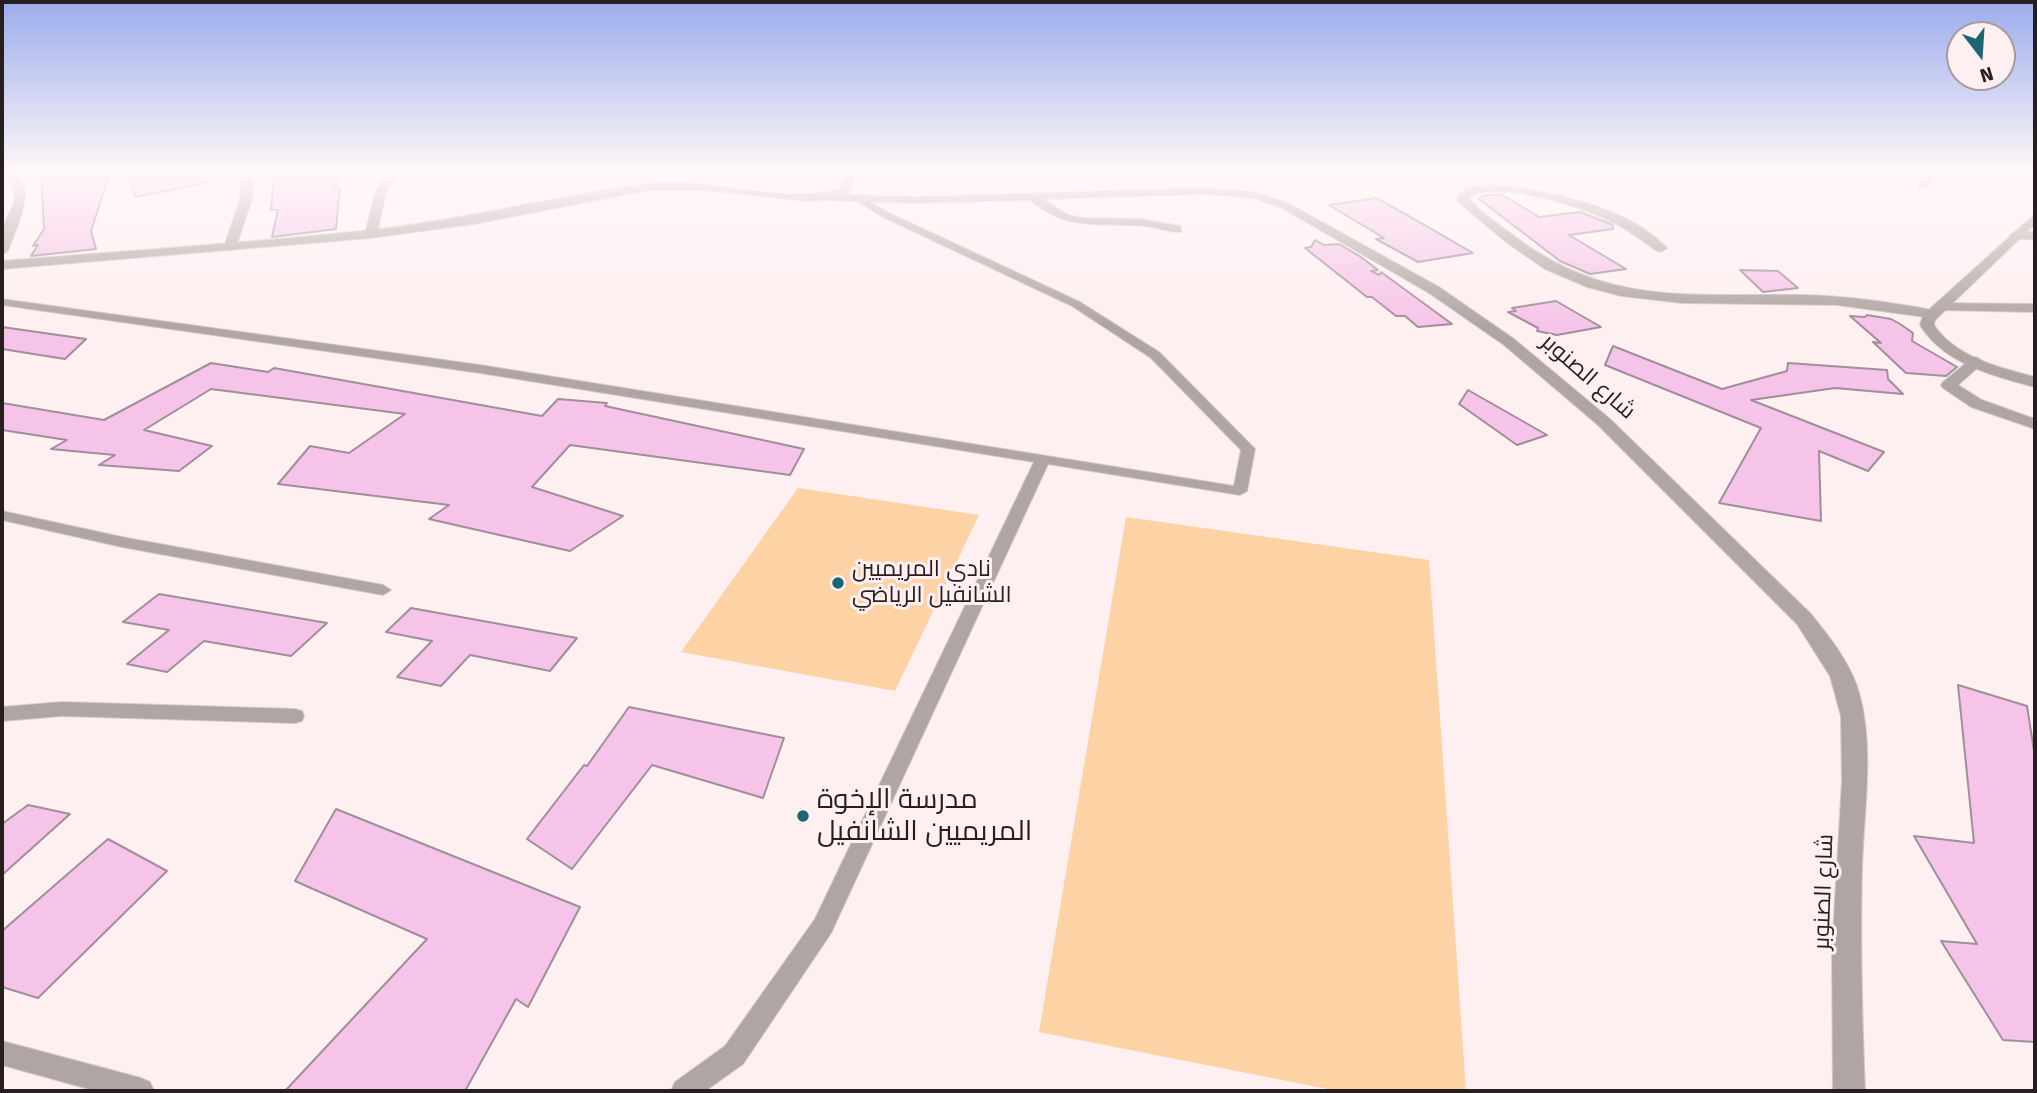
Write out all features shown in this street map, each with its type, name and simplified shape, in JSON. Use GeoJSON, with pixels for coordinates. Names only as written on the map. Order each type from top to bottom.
{"type":"FeatureCollection","features":[{"type":"Feature","properties":{"kind":"street"},"geometry":{"type":"LineString","coordinates":[[2,251],[12,223]]}},
{"type":"Feature","properties":{"kind":"street"},"geometry":{"type":"LineString","coordinates":[[230,247],[238,223]]}},
{"type":"Feature","properties":{"kind":"street"},"geometry":{"type":"LineString","coordinates":[[371,234],[373,223]]}},
{"type":"Feature","properties":{"kind":"street","name":"شارع الصنوبر"},"geometry":{"type":"LineString","coordinates":[[2,265],[371,234],[452,223]]}},
{"type":"Feature","properties":{"kind":"street"},"geometry":{"type":"LineString","coordinates":[[1155,223],[1177,229]]}},
{"type":"Feature","properties":{"kind":"street","name":"شارع الصنوبر"},"geometry":{"type":"LineString","coordinates":[[1319,223],[1434,290],[1509,342],[1554,378],[1604,422],[1804,619],[1822,642],[1849,696],[1853,728],[1847,915],[1846,1036],[1849,1091]]}},
{"type":"Feature","properties":{"kind":"street"},"geometry":{"type":"LineString","coordinates":[[1492,223],[1560,272],[1606,288],[1681,300],[1838,300],[1937,310],[2035,308]]}},
{"type":"Feature","properties":{"kind":"street"},"geometry":{"type":"LineString","coordinates":[[1622,223],[1661,248]]}},
{"type":"Feature","properties":{"kind":"street"},"geometry":{"type":"LineString","coordinates":[[2029,223],[1937,310],[1927,325],[1933,336],[1976,362],[2035,382]]}},
{"type":"Feature","properties":{"kind":"street"},"geometry":{"type":"LineString","coordinates":[[2016,234],[2035,236]]}},
{"type":"Feature","properties":{"kind":"street"},"geometry":{"type":"LineString","coordinates":[[1976,362],[1949,385],[1974,401],[2035,424]]}},
{"type":"Feature","properties":{"kind":"lane"},"geometry":{"type":"LineString","coordinates":[[2,302],[480,369],[1240,491],[1248,449],[1155,355],[1076,304],[903,223]]}},
{"type":"Feature","properties":{"kind":"lane"},"geometry":{"type":"LineString","coordinates":[[684,1091],[734,1055],[823,926],[1043,459]]}},
{"type":"Feature","properties":{"kind":"lane"},"geometry":{"type":"LineString","coordinates":[[2,516],[122,542],[383,590]]}},
{"type":"Feature","properties":{"kind":"lane"},"geometry":{"type":"LineString","coordinates":[[2,714],[62,709],[295,716]]}},
{"type":"Feature","properties":{"kind":"lane"},"geometry":{"type":"LineString","coordinates":[[2,1053],[111,1088],[141,1091]]}},
{"type":"Feature","properties":{"kind":"shaded area","name":"نادي المريميين الشانفيل الرياضي"},"geometry":{"type":"Polygon","coordinates":[[[798,488],[979,515],[895,691],[681,652],[798,488]]]}},
{"type":"Feature","properties":{"kind":"shaded area"},"geometry":{"type":"Polygon","coordinates":[[[1126,517],[1429,560],[1466,1091],[1338,1091],[1039,1032],[1126,517]]]}},
{"type":"Feature","properties":{"kind":"building"},"geometry":{"type":"Polygon","coordinates":[[[44,223],[94,223],[91,231],[96,249],[31,256],[38,245],[33,246],[44,229],[44,223]]]}},
{"type":"Feature","properties":{"kind":"building"},"geometry":{"type":"Polygon","coordinates":[[[275,223],[337,223],[336,229],[272,237],[275,223]]]}},
{"type":"Feature","properties":{"kind":"building"},"geometry":{"type":"Polygon","coordinates":[[[1359,223],[1420,223],[1473,253],[1418,262],[1376,239],[1384,238],[1359,223]]]}},
{"type":"Feature","properties":{"kind":"building"},"geometry":{"type":"Polygon","coordinates":[[[1510,223],[1613,225],[1613,229],[1569,235],[1626,269],[1590,274],[1560,261],[1510,223]]]}},
{"type":"Feature","properties":{"kind":"building"},"geometry":{"type":"Polygon","coordinates":[[[1315,240],[1324,245],[1339,244],[1361,257],[1378,270],[1371,271],[1379,275],[1381,272],[1452,324],[1418,327],[1405,316],[1396,316],[1372,297],[1367,297],[1305,248],[1311,247],[1315,240]]]}},
{"type":"Feature","properties":{"kind":"building"},"geometry":{"type":"Polygon","coordinates":[[[1740,270],[1778,271],[1798,288],[1763,292],[1740,270]]]}},
{"type":"Feature","properties":{"kind":"building"},"geometry":{"type":"Polygon","coordinates":[[[1556,301],[1601,327],[1557,335],[1537,331],[1538,328],[1508,312],[1516,311],[1512,308],[1556,301]]]}},
{"type":"Feature","properties":{"kind":"building"},"geometry":{"type":"Polygon","coordinates":[[[1867,315],[1891,319],[1900,324],[1913,333],[1912,341],[1957,367],[1946,376],[1906,373],[1873,342],[1881,343],[1850,316],[1867,315]]]}},
{"type":"Feature","properties":{"kind":"building"},"geometry":{"type":"Polygon","coordinates":[[[2,327],[86,339],[65,359],[2,349],[2,327]]]}},
{"type":"Feature","properties":{"kind":"building"},"geometry":{"type":"Polygon","coordinates":[[[1613,346],[1722,389],[1787,371],[1788,363],[1887,370],[1888,379],[1903,394],[1835,388],[1751,400],[1884,452],[1868,471],[1819,451],[1821,521],[1719,503],[1761,428],[1605,365],[1613,346]]]}},
{"type":"Feature","properties":{"kind":"building"},"geometry":{"type":"Polygon","coordinates":[[[211,363],[268,372],[274,368],[542,416],[558,399],[607,403],[605,406],[804,449],[790,475],[570,445],[532,487],[623,516],[570,551],[429,519],[449,505],[278,484],[310,446],[349,453],[405,414],[211,389],[144,430],[212,446],[179,471],[99,465],[115,455],[51,449],[67,440],[2,430],[2,403],[104,420],[211,363]]]}},
{"type":"Feature","properties":{"kind":"building"},"geometry":{"type":"Polygon","coordinates":[[[1468,390],[1547,435],[1517,445],[1459,404],[1468,390]]]}},
{"type":"Feature","properties":{"kind":"building"},"geometry":{"type":"Polygon","coordinates":[[[159,594],[327,623],[291,656],[204,641],[167,672],[127,664],[169,630],[123,622],[159,594]]]}},
{"type":"Feature","properties":{"kind":"building"},"geometry":{"type":"Polygon","coordinates":[[[411,608],[577,638],[550,671],[470,655],[441,686],[397,677],[432,641],[386,632],[411,608]]]}},
{"type":"Feature","properties":{"kind":"building"},"geometry":{"type":"Polygon","coordinates":[[[1958,685],[2027,706],[2035,757],[2035,1042],[2003,1040],[1941,941],[1977,944],[1914,836],[1974,843],[1958,685]]]}},
{"type":"Feature","properties":{"kind":"building"},"geometry":{"type":"Polygon","coordinates":[[[629,707],[784,738],[763,798],[652,765],[572,869],[527,839],[584,765],[587,766],[629,707]]]}},
{"type":"Feature","properties":{"kind":"building"},"geometry":{"type":"Polygon","coordinates":[[[28,805],[70,814],[2,875],[2,824],[28,805]]]}},
{"type":"Feature","properties":{"kind":"building"},"geometry":{"type":"Polygon","coordinates":[[[336,809],[580,907],[528,1007],[516,999],[465,1091],[285,1091],[427,939],[295,881],[336,809]]]}},
{"type":"Feature","properties":{"kind":"building"},"geometry":{"type":"Polygon","coordinates":[[[108,839],[167,871],[38,998],[2,987],[2,931],[108,839]]]}},
{"type":"Feature","properties":{"kind":"place","name":"نادي المريميين الشانفيل الرياضي"},"geometry":{"type":"Point","coordinates":[838,583]}},
{"type":"Feature","properties":{"kind":"place","name":"مدرسة الإخوة المريميين الشانفيل"},"geometry":{"type":"Point","coordinates":[803,816]}}]}
